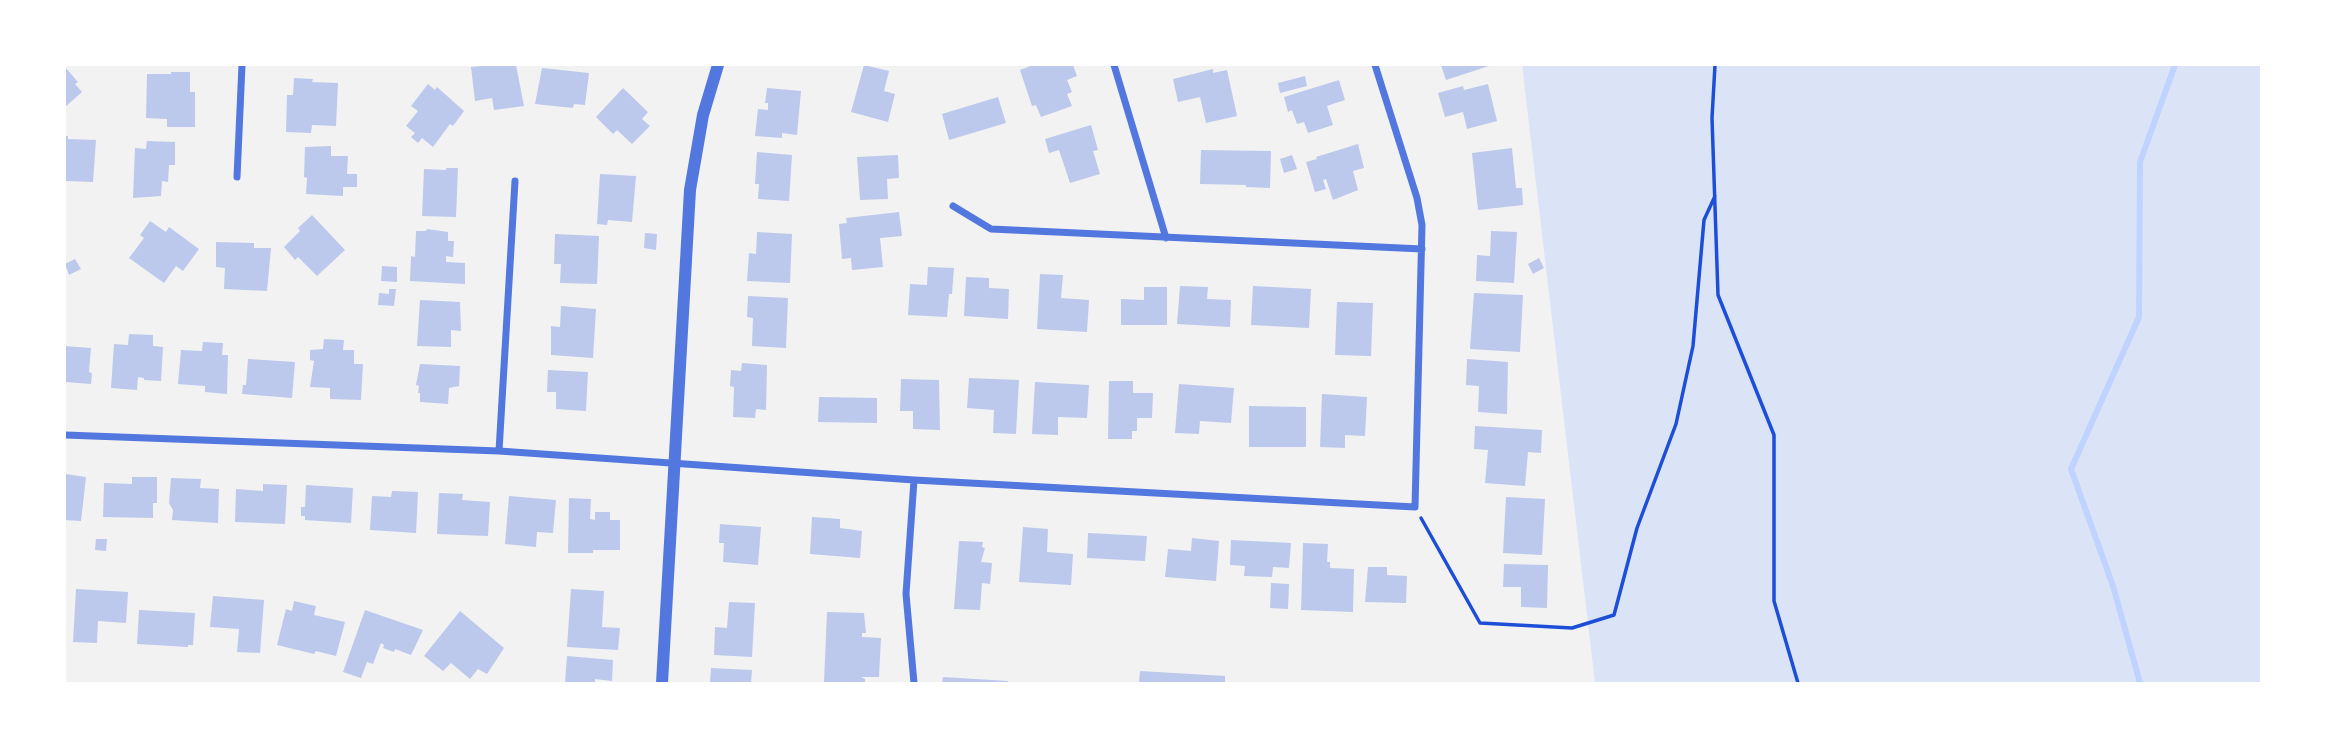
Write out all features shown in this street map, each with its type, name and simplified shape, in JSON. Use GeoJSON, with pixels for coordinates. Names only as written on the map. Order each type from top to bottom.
{"type":"FeatureCollection","features":[{"type":"Feature","properties":{"kind":"street"},"geometry":{"type":"LineString","coordinates":[[237,177],[242,65]]}},
{"type":"Feature","properties":{"kind":"street"},"geometry":{"type":"LineString","coordinates":[[662,683],[690,190],[703,115],[718,65]]}},
{"type":"Feature","properties":{"kind":"street"},"geometry":{"type":"LineString","coordinates":[[1114,65],[1166,238]]}},
{"type":"Feature","properties":{"kind":"street"},"geometry":{"type":"LineString","coordinates":[[65,435],[499,451],[914,480],[1415,507],[1422,225],[1417,198],[1375,65]]}},
{"type":"Feature","properties":{"kind":"street"},"geometry":{"type":"LineString","coordinates":[[499,451],[515,181]]}},
{"type":"Feature","properties":{"kind":"street"},"geometry":{"type":"LineString","coordinates":[[953,206],[991,229],[1422,249]]}},
{"type":"Feature","properties":{"kind":"street"},"geometry":{"type":"LineString","coordinates":[[914,480],[906,594],[915,683]]}},
{"type":"Feature","properties":{"kind":"path"},"geometry":{"type":"LineString","coordinates":[[1714,65],[1712,118],[1718,295],[1773,435],[1774,601],[1798,683]]}},
{"type":"Feature","properties":{"kind":"path"},"geometry":{"type":"LineString","coordinates":[[1415,507],[1480,623],[1572,628],[1614,615],[1637,528],[1676,424],[1693,346],[1704,220],[1715,196]]}},
{"type":"Feature","properties":{"kind":"shaded area"},"geometry":{"type":"Polygon","coordinates":[[[1522,65],[2261,65],[2261,683],[1595,683],[1522,65]]]}},
{"type":"Feature","properties":{"kind":"building"},"geometry":{"type":"Polygon","coordinates":[[[516,65],[524,106],[494,110],[492,98],[475,101],[471,67],[516,65]]]}},
{"type":"Feature","properties":{"kind":"building"},"geometry":{"type":"Polygon","coordinates":[[[864,65],[889,71],[884,91],[895,94],[888,122],[851,112],[864,65]]]}},
{"type":"Feature","properties":{"kind":"building"},"geometry":{"type":"Polygon","coordinates":[[[1033,65],[1073,65],[1077,76],[1067,80],[1072,92],[1067,94],[1072,106],[1041,117],[1036,105],[1032,106],[1020,70],[1033,65]]]}},
{"type":"Feature","properties":{"kind":"building"},"geometry":{"type":"Polygon","coordinates":[[[1441,65],[1492,65],[1446,80],[1441,65]]]}},
{"type":"Feature","properties":{"kind":"building"},"geometry":{"type":"Polygon","coordinates":[[[65,67],[78,82],[75,84],[82,92],[65,107],[65,67]]]}},
{"type":"Feature","properties":{"kind":"building"},"geometry":{"type":"Polygon","coordinates":[[[542,68],[589,73],[585,105],[574,104],[573,108],[535,104],[542,68]]]}},
{"type":"Feature","properties":{"kind":"building"},"geometry":{"type":"Polygon","coordinates":[[[1213,69],[1213,73],[1227,70],[1237,116],[1206,123],[1200,97],[1178,102],[1173,79],[1213,69]]]}},
{"type":"Feature","properties":{"kind":"building"},"geometry":{"type":"Polygon","coordinates":[[[190,72],[190,92],[195,92],[195,127],[167,127],[167,119],[146,118],[147,74],[190,72]]]}},
{"type":"Feature","properties":{"kind":"building"},"geometry":{"type":"Polygon","coordinates":[[[1305,76],[1307,86],[1280,93],[1278,83],[1305,76]]]}},
{"type":"Feature","properties":{"kind":"building"},"geometry":{"type":"Polygon","coordinates":[[[294,78],[338,83],[336,126],[312,125],[311,133],[286,132],[287,95],[293,95],[294,78]]]}},
{"type":"Feature","properties":{"kind":"building"},"geometry":{"type":"Polygon","coordinates":[[[1339,80],[1345,100],[1327,106],[1333,125],[1308,133],[1304,122],[1297,124],[1292,110],[1288,112],[1284,97],[1339,80]]]}},
{"type":"Feature","properties":{"kind":"building"},"geometry":{"type":"Polygon","coordinates":[[[428,84],[435,90],[437,87],[464,111],[453,126],[450,124],[433,147],[422,138],[418,143],[411,137],[415,133],[406,126],[418,111],[411,106],[428,84]]]}},
{"type":"Feature","properties":{"kind":"building"},"geometry":{"type":"Polygon","coordinates":[[[1488,84],[1497,121],[1467,129],[1463,112],[1445,117],[1438,93],[1463,86],[1464,90],[1488,84]]]}},
{"type":"Feature","properties":{"kind":"building"},"geometry":{"type":"Polygon","coordinates":[[[623,88],[648,112],[642,119],[650,126],[632,144],[617,130],[613,134],[596,117],[623,88]]]}},
{"type":"Feature","properties":{"kind":"building"},"geometry":{"type":"Polygon","coordinates":[[[767,88],[801,91],[797,135],[782,133],[782,138],[755,136],[758,109],[768,110],[768,103],[765,103],[767,88]]]}},
{"type":"Feature","properties":{"kind":"building"},"geometry":{"type":"Polygon","coordinates":[[[998,97],[1006,123],[949,140],[942,114],[998,97]]]}},
{"type":"Feature","properties":{"kind":"building"},"geometry":{"type":"Polygon","coordinates":[[[1091,125],[1098,150],[1093,151],[1100,174],[1070,183],[1059,150],[1049,153],[1045,139],[1091,125]]]}},
{"type":"Feature","properties":{"kind":"building"},"geometry":{"type":"Polygon","coordinates":[[[65,136],[68,136],[68,139],[96,140],[93,182],[65,181],[65,136]]]}},
{"type":"Feature","properties":{"kind":"building"},"geometry":{"type":"Polygon","coordinates":[[[147,141],[175,142],[175,165],[169,165],[168,182],[162,181],[161,196],[133,198],[135,148],[146,149],[147,141]]]}},
{"type":"Feature","properties":{"kind":"building"},"geometry":{"type":"Polygon","coordinates":[[[1358,144],[1364,168],[1353,171],[1358,190],[1333,200],[1326,179],[1323,180],[1326,189],[1315,192],[1306,162],[1358,144]]]}},
{"type":"Feature","properties":{"kind":"building"},"geometry":{"type":"Polygon","coordinates":[[[331,146],[331,156],[348,156],[347,174],[357,174],[357,187],[343,187],[343,196],[306,194],[305,147],[331,146]]]}},
{"type":"Feature","properties":{"kind":"building"},"geometry":{"type":"Polygon","coordinates":[[[1512,148],[1516,188],[1522,188],[1523,205],[1478,210],[1472,153],[1512,148]]]}},
{"type":"Feature","properties":{"kind":"building"},"geometry":{"type":"Polygon","coordinates":[[[1201,150],[1271,151],[1270,188],[1200,184],[1201,150]]]}},
{"type":"Feature","properties":{"kind":"building"},"geometry":{"type":"Polygon","coordinates":[[[757,152],[792,155],[789,201],[758,199],[759,184],[755,184],[757,152]]]}},
{"type":"Feature","properties":{"kind":"building"},"geometry":{"type":"Polygon","coordinates":[[[898,155],[899,178],[887,179],[888,199],[860,200],[857,157],[898,155]]]}},
{"type":"Feature","properties":{"kind":"building"},"geometry":{"type":"Polygon","coordinates":[[[1292,155],[1297,169],[1284,173],[1280,159],[1292,155]]]}},
{"type":"Feature","properties":{"kind":"building"},"geometry":{"type":"Polygon","coordinates":[[[458,168],[456,217],[422,216],[424,169],[458,168]]]}},
{"type":"Feature","properties":{"kind":"building"},"geometry":{"type":"Polygon","coordinates":[[[600,174],[636,176],[632,222],[608,220],[607,225],[597,224],[600,174]]]}},
{"type":"Feature","properties":{"kind":"building"},"geometry":{"type":"Polygon","coordinates":[[[899,212],[902,236],[880,238],[883,267],[852,270],[851,258],[842,259],[839,224],[847,223],[846,218],[899,212]]]}},
{"type":"Feature","properties":{"kind":"building"},"geometry":{"type":"Polygon","coordinates":[[[312,215],[345,250],[317,276],[298,257],[295,260],[284,247],[312,215]]]}},
{"type":"Feature","properties":{"kind":"building"},"geometry":{"type":"Polygon","coordinates":[[[150,221],[166,232],[169,227],[199,249],[183,271],[176,266],[164,283],[129,258],[144,238],[140,235],[150,221]]]}},
{"type":"Feature","properties":{"kind":"building"},"geometry":{"type":"Polygon","coordinates":[[[427,229],[448,232],[448,241],[454,241],[453,257],[446,256],[446,262],[465,263],[465,284],[410,281],[411,256],[415,257],[416,231],[427,229]]]}},
{"type":"Feature","properties":{"kind":"building"},"geometry":{"type":"Polygon","coordinates":[[[1491,231],[1517,232],[1514,283],[1476,281],[1477,255],[1490,256],[1491,231]]]}},
{"type":"Feature","properties":{"kind":"building"},"geometry":{"type":"Polygon","coordinates":[[[757,232],[792,234],[790,283],[747,281],[749,253],[756,254],[757,232]]]}},
{"type":"Feature","properties":{"kind":"building"},"geometry":{"type":"Polygon","coordinates":[[[645,233],[657,234],[656,250],[644,248],[645,233]]]}},
{"type":"Feature","properties":{"kind":"building"},"geometry":{"type":"Polygon","coordinates":[[[555,234],[599,236],[597,284],[560,283],[561,264],[554,264],[555,234]]]}},
{"type":"Feature","properties":{"kind":"building"},"geometry":{"type":"Polygon","coordinates":[[[216,242],[254,243],[254,248],[271,248],[267,291],[224,289],[225,268],[216,267],[216,242]]]}},
{"type":"Feature","properties":{"kind":"building"},"geometry":{"type":"Polygon","coordinates":[[[1539,258],[1544,268],[1533,274],[1528,264],[1539,258]]]}},
{"type":"Feature","properties":{"kind":"building"},"geometry":{"type":"Polygon","coordinates":[[[75,259],[81,269],[69,275],[65,264],[75,259]]]}},
{"type":"Feature","properties":{"kind":"building"},"geometry":{"type":"Polygon","coordinates":[[[382,266],[397,267],[397,282],[381,281],[382,266]]]}},
{"type":"Feature","properties":{"kind":"building"},"geometry":{"type":"Polygon","coordinates":[[[928,267],[954,268],[947,317],[908,315],[910,284],[927,285],[928,267]]]}},
{"type":"Feature","properties":{"kind":"building"},"geometry":{"type":"Polygon","coordinates":[[[1040,274],[1063,275],[1061,298],[1089,300],[1087,332],[1037,329],[1040,274]]]}},
{"type":"Feature","properties":{"kind":"building"},"geometry":{"type":"Polygon","coordinates":[[[966,277],[989,278],[989,288],[1009,289],[1008,319],[964,316],[966,277]]]}},
{"type":"Feature","properties":{"kind":"building"},"geometry":{"type":"Polygon","coordinates":[[[1180,286],[1208,287],[1207,299],[1231,300],[1230,327],[1177,324],[1180,286]]]}},
{"type":"Feature","properties":{"kind":"building"},"geometry":{"type":"Polygon","coordinates":[[[1253,286],[1311,289],[1309,328],[1251,325],[1253,286]]]}},
{"type":"Feature","properties":{"kind":"building"},"geometry":{"type":"Polygon","coordinates":[[[1144,287],[1167,287],[1167,325],[1121,325],[1121,299],[1144,300],[1144,287]]]}},
{"type":"Feature","properties":{"kind":"building"},"geometry":{"type":"Polygon","coordinates":[[[389,289],[396,289],[394,306],[378,305],[379,293],[389,294],[389,289]]]}},
{"type":"Feature","properties":{"kind":"building"},"geometry":{"type":"Polygon","coordinates":[[[1474,293],[1523,295],[1520,352],[1470,349],[1474,293]]]}},
{"type":"Feature","properties":{"kind":"building"},"geometry":{"type":"Polygon","coordinates":[[[748,296],[788,298],[786,348],[752,346],[753,318],[747,317],[748,296]]]}},
{"type":"Feature","properties":{"kind":"building"},"geometry":{"type":"Polygon","coordinates":[[[420,300],[460,302],[461,331],[451,330],[451,347],[417,346],[420,300]]]}},
{"type":"Feature","properties":{"kind":"building"},"geometry":{"type":"Polygon","coordinates":[[[1337,302],[1373,303],[1371,356],[1335,355],[1337,302]]]}},
{"type":"Feature","properties":{"kind":"building"},"geometry":{"type":"Polygon","coordinates":[[[561,306],[596,309],[593,358],[551,355],[551,326],[560,327],[561,306]]]}},
{"type":"Feature","properties":{"kind":"building"},"geometry":{"type":"Polygon","coordinates":[[[129,334],[153,335],[153,346],[163,347],[161,381],[138,377],[137,390],[111,388],[114,344],[128,345],[129,334]]]}},
{"type":"Feature","properties":{"kind":"building"},"geometry":{"type":"Polygon","coordinates":[[[324,339],[344,340],[343,350],[354,350],[354,364],[363,364],[361,400],[330,399],[330,388],[310,387],[314,361],[310,360],[310,350],[323,349],[324,339]]]}},
{"type":"Feature","properties":{"kind":"building"},"geometry":{"type":"Polygon","coordinates":[[[203,342],[223,343],[222,355],[228,355],[227,394],[205,392],[205,386],[178,384],[181,350],[202,351],[203,342]]]}},
{"type":"Feature","properties":{"kind":"building"},"geometry":{"type":"Polygon","coordinates":[[[65,346],[91,348],[91,384],[65,382],[65,346]]]}},
{"type":"Feature","properties":{"kind":"building"},"geometry":{"type":"Polygon","coordinates":[[[248,359],[295,362],[292,398],[242,394],[243,385],[246,385],[248,359]]]}},
{"type":"Feature","properties":{"kind":"building"},"geometry":{"type":"Polygon","coordinates":[[[1467,359],[1508,362],[1507,414],[1478,412],[1479,386],[1466,385],[1467,359]]]}},
{"type":"Feature","properties":{"kind":"building"},"geometry":{"type":"Polygon","coordinates":[[[742,363],[767,365],[766,410],[756,409],[755,418],[733,417],[734,387],[730,386],[731,370],[741,371],[742,363]]]}},
{"type":"Feature","properties":{"kind":"building"},"geometry":{"type":"Polygon","coordinates":[[[420,364],[460,366],[459,386],[449,388],[448,404],[420,402],[419,386],[416,385],[420,364]]]}},
{"type":"Feature","properties":{"kind":"building"},"geometry":{"type":"Polygon","coordinates":[[[548,370],[588,372],[586,411],[556,409],[556,392],[547,392],[548,370]]]}},
{"type":"Feature","properties":{"kind":"building"},"geometry":{"type":"Polygon","coordinates":[[[969,378],[1019,380],[1016,434],[993,433],[994,410],[967,408],[969,378]]]}},
{"type":"Feature","properties":{"kind":"building"},"geometry":{"type":"Polygon","coordinates":[[[901,379],[939,380],[940,430],[913,429],[913,411],[900,411],[901,379]]]}},
{"type":"Feature","properties":{"kind":"building"},"geometry":{"type":"Polygon","coordinates":[[[1109,381],[1133,381],[1133,393],[1153,393],[1152,418],[1137,418],[1137,431],[1132,431],[1132,439],[1108,439],[1109,381]]]}},
{"type":"Feature","properties":{"kind":"building"},"geometry":{"type":"Polygon","coordinates":[[[1035,382],[1089,385],[1087,418],[1058,417],[1058,435],[1032,434],[1035,382]]]}},
{"type":"Feature","properties":{"kind":"building"},"geometry":{"type":"Polygon","coordinates":[[[1179,384],[1234,388],[1231,423],[1200,421],[1199,434],[1175,433],[1179,384]]]}},
{"type":"Feature","properties":{"kind":"building"},"geometry":{"type":"Polygon","coordinates":[[[1322,394],[1367,397],[1365,436],[1345,435],[1345,448],[1320,447],[1322,394]]]}},
{"type":"Feature","properties":{"kind":"building"},"geometry":{"type":"Polygon","coordinates":[[[819,397],[877,398],[877,423],[818,422],[819,397]]]}},
{"type":"Feature","properties":{"kind":"building"},"geometry":{"type":"Polygon","coordinates":[[[1249,406],[1306,407],[1306,447],[1249,447],[1249,406]]]}},
{"type":"Feature","properties":{"kind":"building"},"geometry":{"type":"Polygon","coordinates":[[[1475,426],[1542,430],[1541,453],[1528,452],[1525,486],[1485,483],[1488,450],[1474,449],[1475,426]]]}},
{"type":"Feature","properties":{"kind":"building"},"geometry":{"type":"Polygon","coordinates":[[[65,474],[86,477],[81,521],[65,520],[65,474]]]}},
{"type":"Feature","properties":{"kind":"building"},"geometry":{"type":"Polygon","coordinates":[[[132,477],[157,477],[157,503],[153,503],[153,518],[103,517],[104,483],[132,484],[132,477]]]}},
{"type":"Feature","properties":{"kind":"building"},"geometry":{"type":"Polygon","coordinates":[[[171,478],[201,479],[200,488],[219,489],[218,523],[172,520],[173,510],[169,503],[171,478]]]}},
{"type":"Feature","properties":{"kind":"building"},"geometry":{"type":"Polygon","coordinates":[[[263,484],[287,485],[285,524],[235,522],[236,489],[263,491],[263,484]]]}},
{"type":"Feature","properties":{"kind":"building"},"geometry":{"type":"Polygon","coordinates":[[[306,485],[353,488],[351,523],[305,520],[305,516],[301,516],[301,507],[305,507],[306,485]]]}},
{"type":"Feature","properties":{"kind":"building"},"geometry":{"type":"Polygon","coordinates":[[[392,491],[418,492],[416,533],[370,530],[372,496],[391,497],[392,491]]]}},
{"type":"Feature","properties":{"kind":"building"},"geometry":{"type":"Polygon","coordinates":[[[439,493],[463,494],[462,500],[490,502],[488,536],[437,534],[439,493]]]}},
{"type":"Feature","properties":{"kind":"building"},"geometry":{"type":"Polygon","coordinates":[[[509,496],[556,500],[553,533],[537,532],[536,547],[505,544],[509,496]]]}},
{"type":"Feature","properties":{"kind":"building"},"geometry":{"type":"Polygon","coordinates":[[[1506,497],[1545,499],[1542,555],[1503,553],[1506,497]]]}},
{"type":"Feature","properties":{"kind":"building"},"geometry":{"type":"Polygon","coordinates":[[[569,498],[591,499],[590,519],[595,520],[595,512],[610,512],[610,520],[620,520],[620,550],[568,553],[569,498]]]}},
{"type":"Feature","properties":{"kind":"building"},"geometry":{"type":"Polygon","coordinates":[[[812,517],[840,519],[840,528],[862,531],[860,558],[810,554],[812,517]]]}},
{"type":"Feature","properties":{"kind":"building"},"geometry":{"type":"Polygon","coordinates":[[[720,524],[761,527],[758,565],[723,562],[724,543],[719,543],[720,524]]]}},
{"type":"Feature","properties":{"kind":"building"},"geometry":{"type":"Polygon","coordinates":[[[1023,527],[1048,529],[1047,552],[1073,554],[1071,585],[1019,582],[1023,527]]]}},
{"type":"Feature","properties":{"kind":"building"},"geometry":{"type":"Polygon","coordinates":[[[1088,533],[1147,536],[1145,561],[1087,558],[1088,533]]]}},
{"type":"Feature","properties":{"kind":"building"},"geometry":{"type":"Polygon","coordinates":[[[1192,538],[1219,541],[1216,581],[1165,577],[1168,549],[1191,551],[1192,538]]]}},
{"type":"Feature","properties":{"kind":"building"},"geometry":{"type":"Polygon","coordinates":[[[96,539],[107,539],[106,551],[95,550],[96,539]]]}},
{"type":"Feature","properties":{"kind":"building"},"geometry":{"type":"Polygon","coordinates":[[[1231,540],[1291,543],[1289,568],[1273,567],[1272,577],[1244,576],[1245,566],[1230,565],[1231,540]]]}},
{"type":"Feature","properties":{"kind":"building"},"geometry":{"type":"Polygon","coordinates":[[[959,541],[983,542],[982,547],[985,548],[981,562],[992,563],[990,584],[982,583],[980,610],[954,609],[959,541]]]}},
{"type":"Feature","properties":{"kind":"building"},"geometry":{"type":"Polygon","coordinates":[[[1303,543],[1328,544],[1327,562],[1330,562],[1330,568],[1354,569],[1353,612],[1301,610],[1303,543]]]}},
{"type":"Feature","properties":{"kind":"building"},"geometry":{"type":"Polygon","coordinates":[[[1504,564],[1548,565],[1547,608],[1521,607],[1521,587],[1503,587],[1504,564]]]}},
{"type":"Feature","properties":{"kind":"building"},"geometry":{"type":"Polygon","coordinates":[[[1368,567],[1387,567],[1387,575],[1407,576],[1406,603],[1365,602],[1368,567]]]}},
{"type":"Feature","properties":{"kind":"building"},"geometry":{"type":"Polygon","coordinates":[[[1271,583],[1289,584],[1288,609],[1270,608],[1271,583]]]}},
{"type":"Feature","properties":{"kind":"building"},"geometry":{"type":"Polygon","coordinates":[[[76,589],[128,592],[126,623],[98,621],[97,643],[73,642],[76,589]]]}},
{"type":"Feature","properties":{"kind":"building"},"geometry":{"type":"Polygon","coordinates":[[[571,589],[604,591],[602,627],[620,628],[618,650],[567,647],[571,589]]]}},
{"type":"Feature","properties":{"kind":"building"},"geometry":{"type":"Polygon","coordinates":[[[213,596],[264,600],[260,653],[237,652],[239,629],[210,627],[213,596]]]}},
{"type":"Feature","properties":{"kind":"building"},"geometry":{"type":"Polygon","coordinates":[[[294,601],[316,606],[314,615],[345,622],[336,656],[277,645],[286,609],[292,611],[294,601]]]}},
{"type":"Feature","properties":{"kind":"building"},"geometry":{"type":"Polygon","coordinates":[[[729,602],[755,603],[752,657],[714,655],[715,627],[727,628],[729,602]]]}},
{"type":"Feature","properties":{"kind":"building"},"geometry":{"type":"Polygon","coordinates":[[[139,610],[195,613],[193,645],[137,644],[139,610]]]}},
{"type":"Feature","properties":{"kind":"building"},"geometry":{"type":"Polygon","coordinates":[[[365,610],[423,630],[411,655],[383,648],[381,643],[373,664],[367,662],[361,678],[343,672],[365,610]]]}},
{"type":"Feature","properties":{"kind":"building"},"geometry":{"type":"Polygon","coordinates":[[[460,611],[504,648],[487,674],[478,669],[470,679],[451,663],[443,671],[424,656],[460,611]]]}},
{"type":"Feature","properties":{"kind":"building"},"geometry":{"type":"Polygon","coordinates":[[[827,612],[864,613],[866,633],[862,633],[862,637],[881,638],[879,677],[861,677],[865,679],[865,683],[824,683],[827,612]]]}},
{"type":"Feature","properties":{"kind":"building"},"geometry":{"type":"Polygon","coordinates":[[[567,656],[613,660],[612,681],[595,679],[595,683],[565,683],[567,656]]]}},
{"type":"Feature","properties":{"kind":"building"},"geometry":{"type":"Polygon","coordinates":[[[711,668],[752,670],[751,683],[710,683],[711,668]]]}},
{"type":"Feature","properties":{"kind":"building"},"geometry":{"type":"Polygon","coordinates":[[[1140,671],[1225,676],[1225,683],[1139,683],[1140,671]]]}},
{"type":"Feature","properties":{"kind":"building"},"geometry":{"type":"Polygon","coordinates":[[[943,677],[1008,681],[1008,683],[942,683],[943,677]]]}},
{"type":"Feature","properties":{"kind":"waterway"},"geometry":{"type":"LineString","coordinates":[[2140,683],[2113,586],[2071,469],[2139,317],[2140,162],[2175,65]]}}]}
